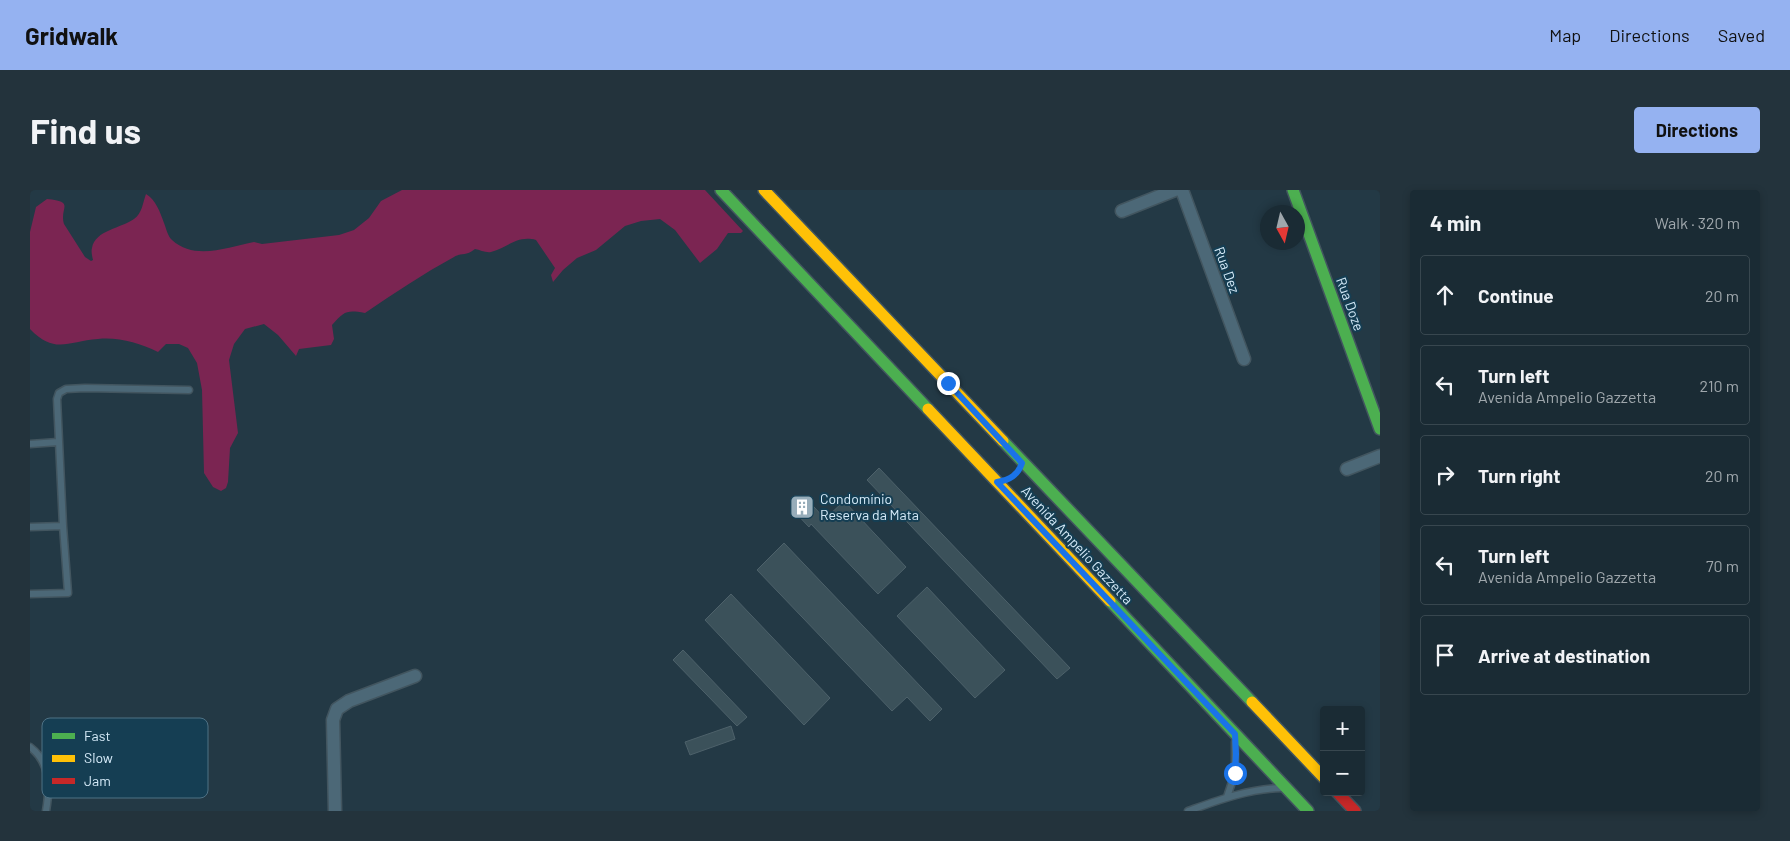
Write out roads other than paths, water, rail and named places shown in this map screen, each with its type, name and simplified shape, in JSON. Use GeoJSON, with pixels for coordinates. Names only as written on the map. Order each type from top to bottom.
{"type":"FeatureCollection","features":[{"type":"Feature","properties":{"kind":"main road","name":"Avenida Ampelio Gazzetta"},"geometry":{"type":"LineString","coordinates":[[721,190],[1308,811]]}},
{"type":"Feature","properties":{"kind":"main road","name":"Avenida Ampelio Gazzetta"},"geometry":{"type":"LineString","coordinates":[[764,190],[1320,774]]}},
{"type":"Feature","properties":{"kind":"main road","name":"Rua Doze"},"geometry":{"type":"LineString","coordinates":[[1293,190],[1380,429]]}},
{"type":"Feature","properties":{"kind":"main road"},"geometry":{"type":"LineString","coordinates":[[997,482],[1012,477],[1022,463]]}},
{"type":"Feature","properties":{"kind":"main road"},"geometry":{"type":"LineString","coordinates":[[1341,796],[1355,811]]}},
{"type":"Feature","properties":{"kind":"street"},"geometry":{"type":"LineString","coordinates":[[1122,211],[1175,190]]}},
{"type":"Feature","properties":{"kind":"street","name":"Rua Dez"},"geometry":{"type":"LineString","coordinates":[[1182,190],[1244,359]]}},
{"type":"Feature","properties":{"kind":"street"},"geometry":{"type":"LineString","coordinates":[[1347,469],[1380,456]]}},
{"type":"Feature","properties":{"kind":"street"},"geometry":{"type":"LineString","coordinates":[[335,811],[333,720],[337,708],[349,701],[415,676]]}},
{"type":"Feature","properties":{"kind":"lane"},"geometry":{"type":"LineString","coordinates":[[30,594],[68,593],[58,442],[57,399],[59,393],[66,389],[85,388],[189,390]]}},
{"type":"Feature","properties":{"kind":"lane"},"geometry":{"type":"LineString","coordinates":[[30,444],[58,442]]}},
{"type":"Feature","properties":{"kind":"lane"},"geometry":{"type":"LineString","coordinates":[[30,528],[63,526]]}},
{"type":"Feature","properties":{"kind":"lane"},"geometry":{"type":"LineString","coordinates":[[1227,797],[1235,773],[1235,734]]}},
{"type":"Feature","properties":{"kind":"lane"},"geometry":{"type":"LineString","coordinates":[[30,747],[38,753],[42,761]]}},
{"type":"Feature","properties":{"kind":"lane"},"geometry":{"type":"LineString","coordinates":[[1188,811],[1205,808],[1227,797],[1266,789],[1286,788]]}},
{"type":"Feature","properties":{"kind":"lane"},"geometry":{"type":"LineString","coordinates":[[46,811],[48,798]]}},
{"type":"Feature","properties":{"kind":"place","name":"Condomínio Reserva da Mata"},"geometry":{"type":"Point","coordinates":[802,507]}}]}
